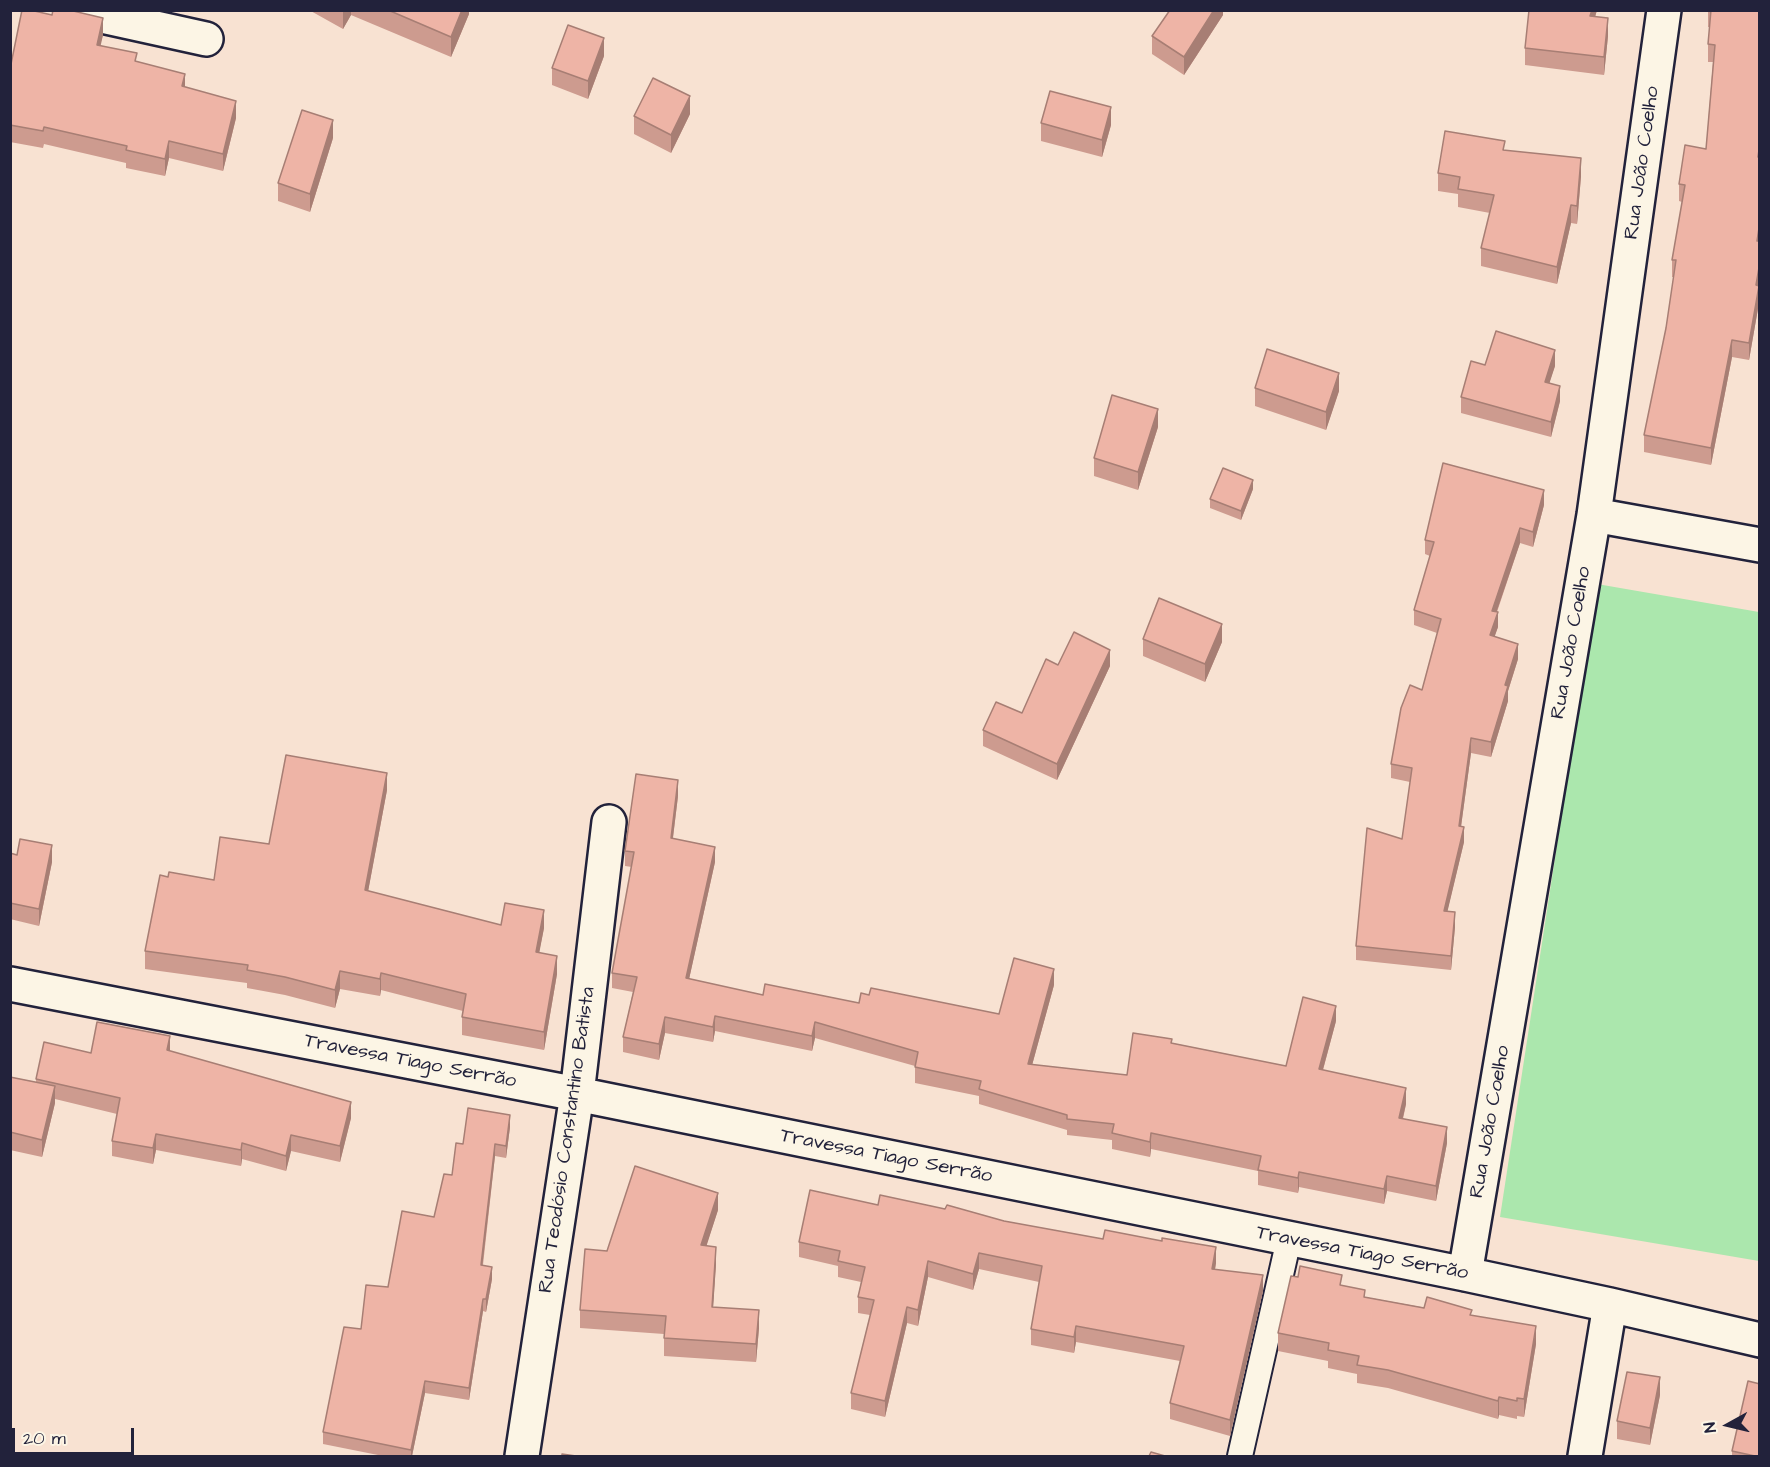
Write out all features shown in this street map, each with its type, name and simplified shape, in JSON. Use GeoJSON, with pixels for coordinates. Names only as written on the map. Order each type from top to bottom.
{"type":"FeatureCollection","features":[{"type":"Feature","properties":{"kind":"street"},"geometry":{"type":"LineString","coordinates":[[74,10],[206,39]]}},
{"type":"Feature","properties":{"kind":"street","name":"Rua João Coelho"},"geometry":{"type":"LineString","coordinates":[[1465,1274],[1594,515],[1664,10]]}},
{"type":"Feature","properties":{"kind":"street"},"geometry":{"type":"LineString","coordinates":[[1594,515],[1760,545]]}},
{"type":"Feature","properties":{"kind":"street","name":"Rua Teodósio Constantino Batista"},"geometry":{"type":"LineString","coordinates":[[522,1456],[577,1094],[609,822]]}},
{"type":"Feature","properties":{"kind":"street","name":"Travessa Tiago Serrão"},"geometry":{"type":"LineString","coordinates":[[10,984],[577,1094],[1465,1274],[1760,1340]]}},
{"type":"Feature","properties":{"kind":"street"},"geometry":{"type":"LineString","coordinates":[[1585,1456],[1610,1305]]}},
{"type":"Feature","properties":{"kind":"lane"},"geometry":{"type":"LineString","coordinates":[[1240,1456],[1289,1239]]}},
{"type":"Feature","properties":{"kind":"green space"},"geometry":{"type":"Polygon","coordinates":[[[1597,584],[1759,612],[1759,1261],[1500,1217],[1597,584]]]}},
{"type":"Feature","properties":{"kind":"building"},"geometry":{"type":"Polygon","coordinates":[[[22,10],[52,15],[53,10],[69,10],[103,18],[97,45],[137,53],[135,61],[185,74],[182,86],[236,101],[223,154],[169,141],[165,159],[126,150],[127,146],[44,127],[43,131],[10,125],[10,69],[22,10]]]}},
{"type":"Feature","properties":{"kind":"building"},"geometry":{"type":"Polygon","coordinates":[[[388,10],[462,10],[451,37],[388,10]]]}},
{"type":"Feature","properties":{"kind":"building"},"geometry":{"type":"Polygon","coordinates":[[[1170,10],[1214,10],[1184,57],[1152,36],[1170,10]]]}},
{"type":"Feature","properties":{"kind":"building"},"geometry":{"type":"Polygon","coordinates":[[[1529,10],[1592,10],[1590,16],[1608,18],[1604,57],[1525,48],[1529,10]]]}},
{"type":"Feature","properties":{"kind":"building"},"geometry":{"type":"Polygon","coordinates":[[[1711,10],[1760,10],[1758,157],[1760,157],[1760,221],[1757,241],[1760,241],[1760,262],[1756,285],[1759,286],[1749,343],[1732,340],[1711,448],[1644,435],[1666,328],[1676,260],[1672,260],[1685,185],[1679,184],[1685,145],[1706,149],[1715,45],[1708,44],[1711,10]]]}},
{"type":"Feature","properties":{"kind":"building"},"geometry":{"type":"Polygon","coordinates":[[[568,25],[604,38],[588,81],[552,68],[568,25]]]}},
{"type":"Feature","properties":{"kind":"building"},"geometry":{"type":"Polygon","coordinates":[[[653,78],[690,96],[671,135],[634,116],[653,78]]]}},
{"type":"Feature","properties":{"kind":"building"},"geometry":{"type":"Polygon","coordinates":[[[1050,91],[1111,107],[1102,140],[1041,123],[1050,91]]]}},
{"type":"Feature","properties":{"kind":"building"},"geometry":{"type":"Polygon","coordinates":[[[302,110],[333,120],[310,194],[278,183],[302,110]]]}},
{"type":"Feature","properties":{"kind":"building"},"geometry":{"type":"Polygon","coordinates":[[[1445,131],[1505,141],[1503,150],[1581,158],[1577,206],[1571,205],[1557,267],[1481,248],[1494,195],[1458,189],[1460,177],[1438,173],[1445,131]]]}},
{"type":"Feature","properties":{"kind":"building"},"geometry":{"type":"Polygon","coordinates":[[[1496,331],[1555,350],[1545,382],[1560,386],[1551,422],[1461,397],[1471,361],[1485,365],[1496,331]]]}},
{"type":"Feature","properties":{"kind":"building"},"geometry":{"type":"Polygon","coordinates":[[[1267,349],[1339,373],[1326,412],[1255,388],[1267,349]]]}},
{"type":"Feature","properties":{"kind":"building"},"geometry":{"type":"Polygon","coordinates":[[[1112,395],[1158,409],[1138,472],[1094,458],[1112,395]]]}},
{"type":"Feature","properties":{"kind":"building"},"geometry":{"type":"Polygon","coordinates":[[[1443,463],[1544,490],[1533,532],[1520,528],[1492,611],[1498,612],[1490,635],[1518,644],[1491,742],[1471,738],[1459,826],[1464,827],[1444,911],[1455,912],[1451,956],[1356,946],[1367,828],[1402,839],[1412,768],[1391,764],[1401,708],[1410,685],[1422,690],[1441,619],[1414,610],[1434,542],[1425,540],[1443,463]]]}},
{"type":"Feature","properties":{"kind":"building"},"geometry":{"type":"Polygon","coordinates":[[[1223,468],[1253,480],[1241,511],[1210,499],[1223,468]]]}},
{"type":"Feature","properties":{"kind":"building"},"geometry":{"type":"Polygon","coordinates":[[[1159,598],[1222,624],[1205,664],[1143,639],[1159,598]]]}},
{"type":"Feature","properties":{"kind":"building"},"geometry":{"type":"Polygon","coordinates":[[[1074,632],[1110,650],[1057,764],[983,730],[996,702],[1022,713],[1046,659],[1058,665],[1074,632]]]}},
{"type":"Feature","properties":{"kind":"building"},"geometry":{"type":"Polygon","coordinates":[[[286,755],[387,773],[365,890],[501,925],[505,903],[544,910],[536,952],[557,956],[544,1032],[462,1017],[466,994],[381,973],[380,979],[340,971],[335,990],[247,970],[248,965],[145,951],[160,875],[168,877],[169,872],[214,880],[220,837],[269,844],[286,755]]]}},
{"type":"Feature","properties":{"kind":"building"},"geometry":{"type":"Polygon","coordinates":[[[636,774],[678,780],[671,838],[715,847],[686,978],[763,995],[765,984],[859,1003],[861,993],[869,995],[871,988],[999,1014],[1014,958],[1054,969],[1028,1064],[1127,1075],[1133,1033],[1172,1039],[1171,1043],[1286,1066],[1303,997],[1336,1006],[1319,1069],[1406,1088],[1399,1118],[1447,1127],[1436,1186],[1387,1176],[1384,1189],[1299,1172],[1298,1178],[1258,1170],[1261,1156],[1151,1133],[1150,1142],[1112,1133],[1114,1124],[1067,1119],[1067,1115],[979,1089],[981,1081],[915,1067],[918,1052],[815,1022],[812,1036],[715,1016],[713,1027],[665,1017],[659,1044],[623,1037],[637,977],[612,973],[634,852],[625,851],[636,774]]]}},
{"type":"Feature","properties":{"kind":"building"},"geometry":{"type":"Polygon","coordinates":[[[20,839],[52,845],[39,909],[10,903],[10,853],[17,855],[20,839]]]}},
{"type":"Feature","properties":{"kind":"building"},"geometry":{"type":"Polygon","coordinates":[[[97,1022],[170,1036],[167,1050],[351,1102],[340,1146],[291,1135],[286,1156],[242,1143],[241,1150],[156,1134],[153,1148],[112,1141],[120,1098],[36,1079],[44,1042],[91,1053],[97,1022]]]}},
{"type":"Feature","properties":{"kind":"building"},"geometry":{"type":"Polygon","coordinates":[[[10,1077],[55,1086],[42,1140],[10,1132],[10,1077]]]}},
{"type":"Feature","properties":{"kind":"building"},"geometry":{"type":"Polygon","coordinates":[[[468,1108],[510,1115],[506,1146],[495,1144],[481,1265],[492,1267],[486,1299],[483,1299],[469,1388],[425,1381],[411,1450],[323,1432],[344,1327],[361,1329],[366,1285],[388,1287],[402,1211],[434,1217],[444,1174],[452,1175],[456,1143],[463,1144],[468,1108]]]}},
{"type":"Feature","properties":{"kind":"building"},"geometry":{"type":"Polygon","coordinates":[[[635,1166],[718,1193],[701,1245],[716,1247],[712,1307],[759,1310],[756,1344],[664,1338],[666,1316],[580,1310],[585,1249],[607,1251],[635,1166]]]}},
{"type":"Feature","properties":{"kind":"building"},"geometry":{"type":"Polygon","coordinates":[[[810,1190],[878,1205],[880,1195],[945,1209],[947,1205],[1004,1221],[1103,1239],[1105,1230],[1162,1241],[1162,1238],[1216,1247],[1212,1269],[1263,1275],[1230,1420],[1170,1403],[1184,1346],[1076,1326],[1074,1337],[1031,1329],[1042,1266],[979,1253],[973,1274],[928,1261],[918,1310],[907,1307],[885,1401],[851,1393],[874,1300],[858,1297],[865,1267],[838,1261],[840,1251],[799,1242],[810,1190]]]}},
{"type":"Feature","properties":{"kind":"building"},"geometry":{"type":"Polygon","coordinates":[[[1300,1266],[1342,1275],[1340,1285],[1365,1290],[1364,1297],[1424,1308],[1427,1297],[1472,1310],[1470,1315],[1536,1326],[1524,1399],[1517,1398],[1517,1401],[1499,1397],[1498,1401],[1388,1370],[1357,1365],[1359,1356],[1328,1350],[1329,1343],[1278,1333],[1291,1276],[1298,1277],[1300,1266]]]}},
{"type":"Feature","properties":{"kind":"building"},"geometry":{"type":"Polygon","coordinates":[[[1627,1372],[1660,1377],[1650,1428],[1617,1421],[1627,1372]]]}},
{"type":"Feature","properties":{"kind":"building"},"geometry":{"type":"Polygon","coordinates":[[[1748,1381],[1760,1384],[1760,1456],[1732,1451],[1748,1381]]]}},
{"type":"Feature","properties":{"kind":"building"},"geometry":{"type":"Polygon","coordinates":[[[1151,1452],[1165,1456],[1149,1456],[1151,1452]]]}}]}
